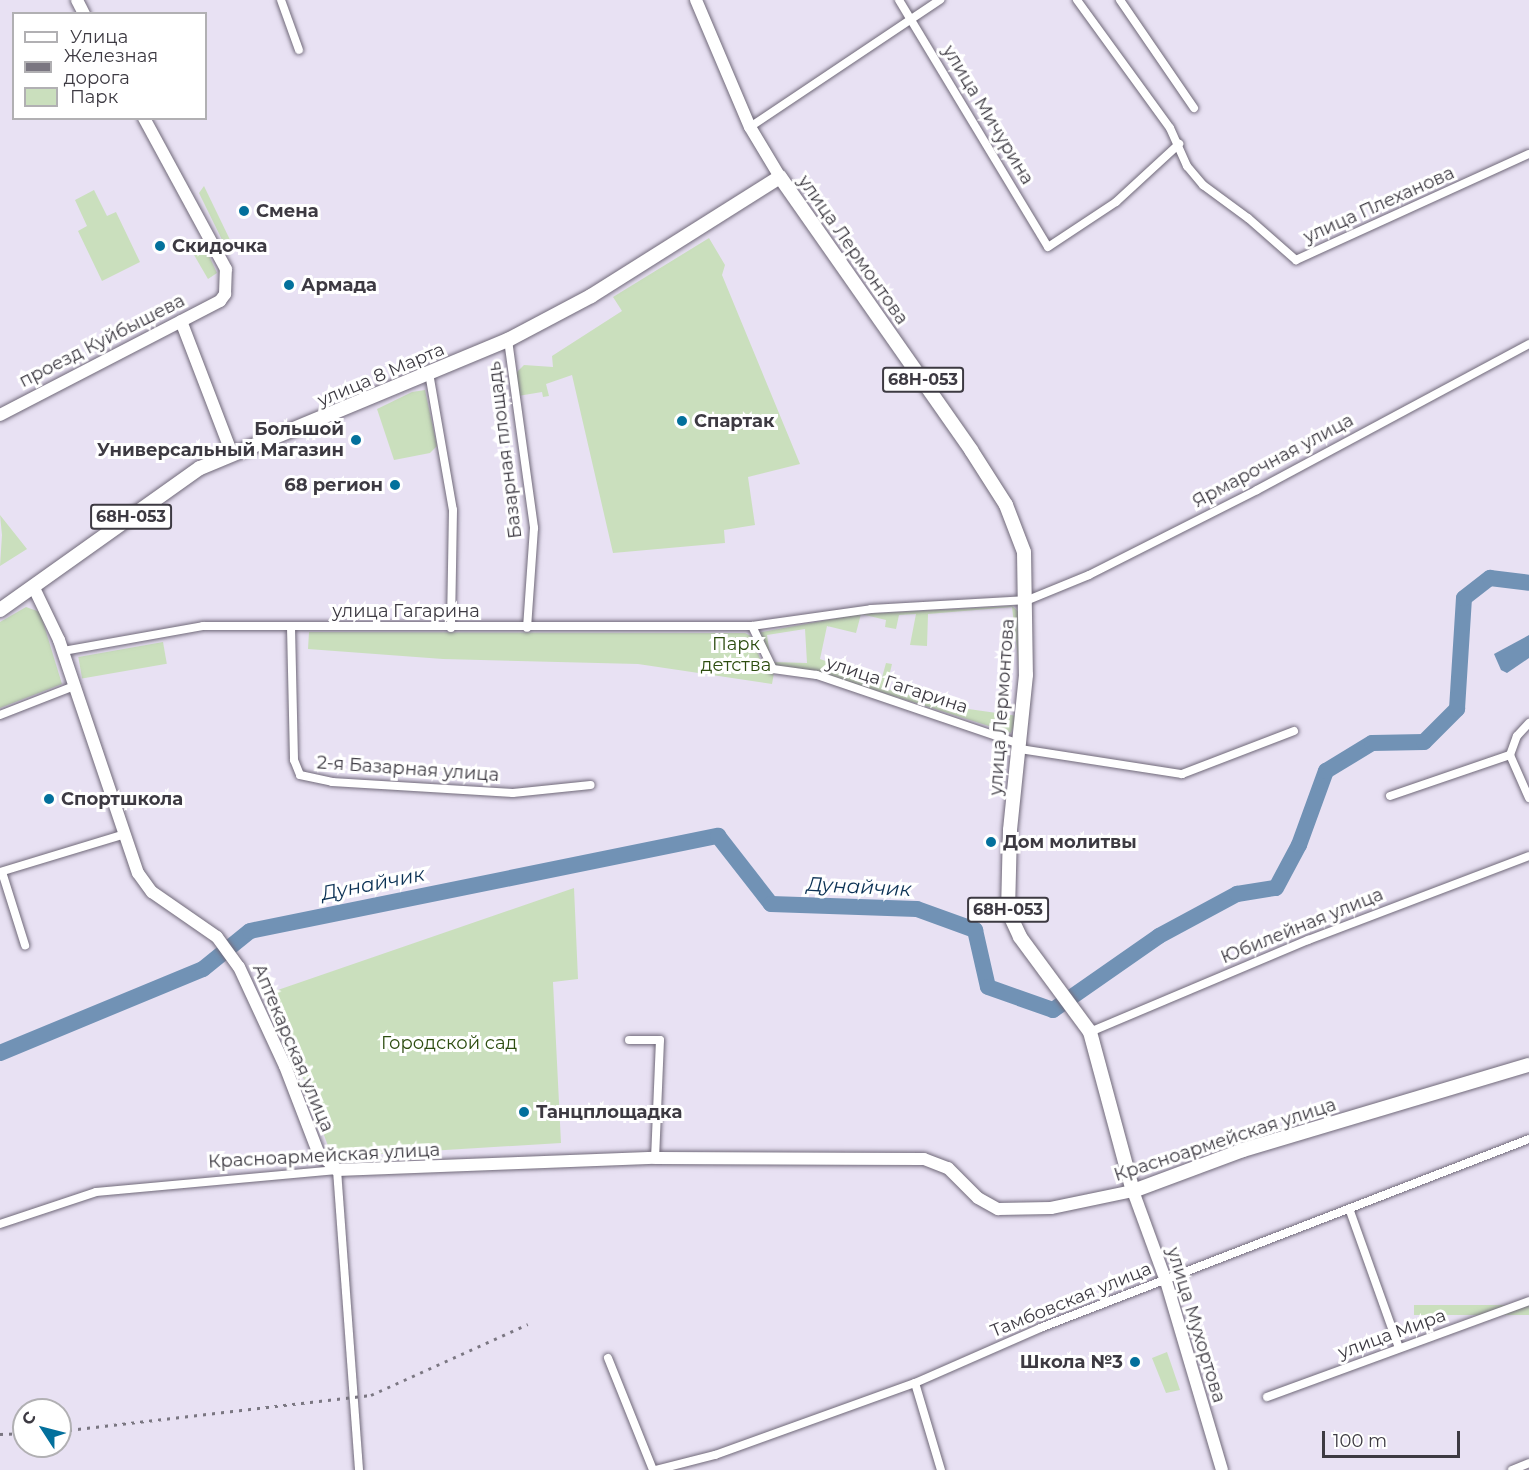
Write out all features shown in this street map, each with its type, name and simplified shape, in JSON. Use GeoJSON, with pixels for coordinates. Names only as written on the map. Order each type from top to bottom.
{"type":"FeatureCollection","features":[{"type":"Feature","properties":{"kind":"main road","name":"улица 8 Марта"},"geometry":{"type":"LineString","coordinates":[[0,610],[34,588],[179,481],[232,454],[508,340],[600,290],[780,177]]}},
{"type":"Feature","properties":{"kind":"main road","name":"улица Лермонтова"},"geometry":{"type":"LineString","coordinates":[[780,177],[1006,505],[1024,552],[1028,600],[1020,747],[1010,830],[1008,911],[1020,937],[1090,1032],[1132,1191]]}},
{"type":"Feature","properties":{"kind":"main road","name":"Красноармейская улица"},"geometry":{"type":"LineString","coordinates":[[1132,1191],[1243,1150],[1529,1065]]}},
{"type":"Feature","properties":{"kind":"street"},"geometry":{"type":"LineString","coordinates":[[281,0],[299,50]]}},
{"type":"Feature","properties":{"kind":"street","name":"улица Лермонтова"},"geometry":{"type":"LineString","coordinates":[[696,0],[750,127],[780,177]]}},
{"type":"Feature","properties":{"kind":"street","name":"улица Мичурина"},"geometry":{"type":"LineString","coordinates":[[899,0],[1048,247],[1116,202],[1179,144]]}},
{"type":"Feature","properties":{"kind":"street"},"geometry":{"type":"LineString","coordinates":[[750,127],[940,0]]}},
{"type":"Feature","properties":{"kind":"street"},"geometry":{"type":"LineString","coordinates":[[1077,0],[1179,144]]}},
{"type":"Feature","properties":{"kind":"street"},"geometry":{"type":"LineString","coordinates":[[1120,0],[1194,108]]}},
{"type":"Feature","properties":{"kind":"street","name":"проезд Куйбышева"},"geometry":{"type":"LineString","coordinates":[[0,415],[220,301],[227,290],[226,269],[145,120]]}},
{"type":"Feature","properties":{"kind":"street","name":"улица Плеханова"},"geometry":{"type":"LineString","coordinates":[[1179,144],[1187,166],[1203,185],[1248,218],[1296,260],[1529,153]]}},
{"type":"Feature","properties":{"kind":"street"},"geometry":{"type":"LineString","coordinates":[[181,321],[232,454]]}},
{"type":"Feature","properties":{"kind":"street","name":"Базарная площадь"},"geometry":{"type":"LineString","coordinates":[[508,340],[533,520],[527,628]]}},
{"type":"Feature","properties":{"kind":"street","name":"Ярмарочная улица"},"geometry":{"type":"LineString","coordinates":[[1028,600],[1089,575],[1257,490],[1529,344]]}},
{"type":"Feature","properties":{"kind":"street"},"geometry":{"type":"LineString","coordinates":[[429,373],[453,510],[451,628]]}},
{"type":"Feature","properties":{"kind":"street","name":"Аптекарская улица"},"geometry":{"type":"LineString","coordinates":[[34,588],[63,651],[122,835],[138,873],[152,892],[216,937],[239,967],[285,1066],[318,1152],[337,1170]]}},
{"type":"Feature","properties":{"kind":"street","name":"улица Гагарина"},"geometry":{"type":"LineString","coordinates":[[63,651],[203,626],[527,628],[752,626],[871,609],[1028,600]]}},
{"type":"Feature","properties":{"kind":"street","name":"улица Гагарина"},"geometry":{"type":"LineString","coordinates":[[752,626],[773,669],[817,675],[1020,747],[1182,774],[1294,731]]}},
{"type":"Feature","properties":{"kind":"street","name":"2-я Базарная улица"},"geometry":{"type":"LineString","coordinates":[[291,627],[294,760],[300,775],[332,782],[513,793],[591,785]]}},
{"type":"Feature","properties":{"kind":"street"},"geometry":{"type":"LineString","coordinates":[[0,715],[74,686]]}},
{"type":"Feature","properties":{"kind":"street"},"geometry":{"type":"LineString","coordinates":[[1529,723],[1517,736],[1510,755],[1529,798]]}},
{"type":"Feature","properties":{"kind":"street"},"geometry":{"type":"LineString","coordinates":[[1389,796],[1510,755]]}},
{"type":"Feature","properties":{"kind":"street"},"geometry":{"type":"LineString","coordinates":[[25,945],[1,872],[122,835]]}},
{"type":"Feature","properties":{"kind":"street","name":"Юбилейная улица"},"geometry":{"type":"LineString","coordinates":[[1090,1032],[1308,940],[1529,856]]}},
{"type":"Feature","properties":{"kind":"street"},"geometry":{"type":"LineString","coordinates":[[630,1040],[660,1040],[655,1158]]}},
{"type":"Feature","properties":{"kind":"street","name":"Тамбовская улица"},"geometry":{"type":"LineString","coordinates":[[655,1470],[715,1455],[915,1383],[1040,1328],[1529,1139]]}},
{"type":"Feature","properties":{"kind":"street","name":"Красноармейская улица"},"geometry":{"type":"LineString","coordinates":[[0,1224],[96,1192],[337,1170],[655,1158],[933,1160],[956,1174],[987,1204],[1010,1211],[1052,1208],[1132,1191]]}},
{"type":"Feature","properties":{"kind":"street"},"geometry":{"type":"LineString","coordinates":[[337,1170],[359,1470]]}},
{"type":"Feature","properties":{"kind":"street","name":"улица Мухортова"},"geometry":{"type":"LineString","coordinates":[[1132,1191],[1166,1281],[1222,1470]]}},
{"type":"Feature","properties":{"kind":"street"},"geometry":{"type":"LineString","coordinates":[[1350,1210],[1399,1348]]}},
{"type":"Feature","properties":{"kind":"street","name":"улица Мира"},"geometry":{"type":"LineString","coordinates":[[1267,1397],[1529,1301]]}},
{"type":"Feature","properties":{"kind":"street"},"geometry":{"type":"LineString","coordinates":[[608,1358],[655,1470]]}},
{"type":"Feature","properties":{"kind":"street"},"geometry":{"type":"LineString","coordinates":[[915,1383],[941,1470]]}},
{"type":"Feature","properties":{"kind":"street"},"geometry":{"type":"LineString","coordinates":[[1512,1470],[1529,1463]]}},
{"type":"Feature","properties":{"kind":"green space"},"geometry":{"type":"Polygon","coordinates":[[[204,186],[232,244],[230,256],[199,193],[204,186]]]}},
{"type":"Feature","properties":{"kind":"green space"},"geometry":{"type":"Polygon","coordinates":[[[94,190],[107,216],[116,212],[140,262],[102,281],[78,231],[87,226],[75,200],[94,190]]]}},
{"type":"Feature","properties":{"kind":"green space","name":"Спартак"},"geometry":{"type":"Polygon","coordinates":[[[709,238],[725,265],[722,275],[800,464],[748,477],[755,525],[724,530],[725,543],[613,553],[572,375],[546,384],[549,396],[543,397],[542,392],[518,396],[516,373],[524,365],[553,367],[552,356],[622,311],[613,297],[709,238]]]}},
{"type":"Feature","properties":{"kind":"green space"},"geometry":{"type":"Polygon","coordinates":[[[199,244],[205,247],[217,273],[208,279],[190,248],[199,244]]]}},
{"type":"Feature","properties":{"kind":"green space"},"geometry":{"type":"Polygon","coordinates":[[[425,390],[437,446],[430,453],[394,460],[377,409],[412,392],[425,390]]]}},
{"type":"Feature","properties":{"kind":"green space"},"geometry":{"type":"Polygon","coordinates":[[[0,515],[27,549],[0,566],[2,535],[0,515]]]}},
{"type":"Feature","properties":{"kind":"green space"},"geometry":{"type":"Polygon","coordinates":[[[1012,606],[1019,612],[1020,675],[1012,607],[928,614],[927,646],[910,645],[916,614],[899,615],[896,629],[885,627],[886,620],[861,614],[856,633],[827,626],[820,659],[881,681],[886,663],[892,664],[886,689],[933,701],[933,704],[1018,716],[1011,733],[817,672],[774,666],[772,662],[807,663],[805,629],[767,635],[771,659],[757,633],[860,614],[1012,606]]]}},
{"type":"Feature","properties":{"kind":"green space"},"geometry":{"type":"Polygon","coordinates":[[[26,607],[40,612],[62,684],[0,708],[0,622],[26,607]]]}},
{"type":"Feature","properties":{"kind":"green space","name":"Парк детства"},"geometry":{"type":"Polygon","coordinates":[[[309,632],[745,633],[751,636],[762,663],[774,673],[772,684],[638,664],[443,659],[308,649],[309,632]]]}},
{"type":"Feature","properties":{"kind":"green space"},"geometry":{"type":"Polygon","coordinates":[[[163,642],[167,664],[82,679],[78,657],[163,642]]]}},
{"type":"Feature","properties":{"kind":"green space","name":"Городской сад"},"geometry":{"type":"Polygon","coordinates":[[[574,888],[578,979],[553,982],[561,1143],[332,1157],[272,992],[574,888]]]}},
{"type":"Feature","properties":{"kind":"green space"},"geometry":{"type":"Polygon","coordinates":[[[1414,1305],[1529,1305],[1529,1315],[1414,1315],[1414,1305]]]}},
{"type":"Feature","properties":{"kind":"green space"},"geometry":{"type":"Polygon","coordinates":[[[1167,1352],[1180,1390],[1166,1393],[1152,1358],[1167,1352]]]}},
{"type":"Feature","properties":{"kind":"water"},"geometry":{"type":"Polygon","coordinates":[[[1529,635],[1529,658],[1507,673],[1501,670],[1494,654],[1529,635]]]}},
{"type":"Feature","properties":{"kind":"waterway","name":"Дунайчик"},"geometry":{"type":"LineString","coordinates":[[0,1053],[203,969],[250,931],[718,836],[771,904],[917,909],[975,930],[988,987],[1053,1010],[1159,936],[1237,894],[1276,888],[1299,845],[1326,771],[1372,743],[1424,742],[1457,709],[1464,598],[1490,578],[1529,583]]}},
{"type":"Feature","properties":{"kind":"railway"},"geometry":{"type":"LineString","coordinates":[[72,1430],[371,1395],[528,1324]]}},
{"type":"Feature","properties":{"kind":"railway"},"geometry":{"type":"LineString","coordinates":[[0,1434],[12,1434]]}},
{"type":"Feature","properties":{"kind":"place","name":"Смена"},"geometry":{"type":"Point","coordinates":[244,211]}},
{"type":"Feature","properties":{"kind":"place","name":"Скидочка"},"geometry":{"type":"Point","coordinates":[160,246]}},
{"type":"Feature","properties":{"kind":"place","name":"Армада"},"geometry":{"type":"Point","coordinates":[289,285]}},
{"type":"Feature","properties":{"kind":"place","name":"Спартак"},"geometry":{"type":"Point","coordinates":[682,421]}},
{"type":"Feature","properties":{"kind":"place","name":"Большой Универсальный Магазин"},"geometry":{"type":"Point","coordinates":[356,440]}},
{"type":"Feature","properties":{"kind":"place","name":"68 регион"},"geometry":{"type":"Point","coordinates":[395,485]}},
{"type":"Feature","properties":{"kind":"place","name":"Спортшкола"},"geometry":{"type":"Point","coordinates":[49,799]}},
{"type":"Feature","properties":{"kind":"place","name":"Дом молитвы"},"geometry":{"type":"Point","coordinates":[991,842]}},
{"type":"Feature","properties":{"kind":"place","name":"Танцплощадка"},"geometry":{"type":"Point","coordinates":[524,1112]}},
{"type":"Feature","properties":{"kind":"place","name":"Школа №3"},"geometry":{"type":"Point","coordinates":[1135,1362]}}]}
